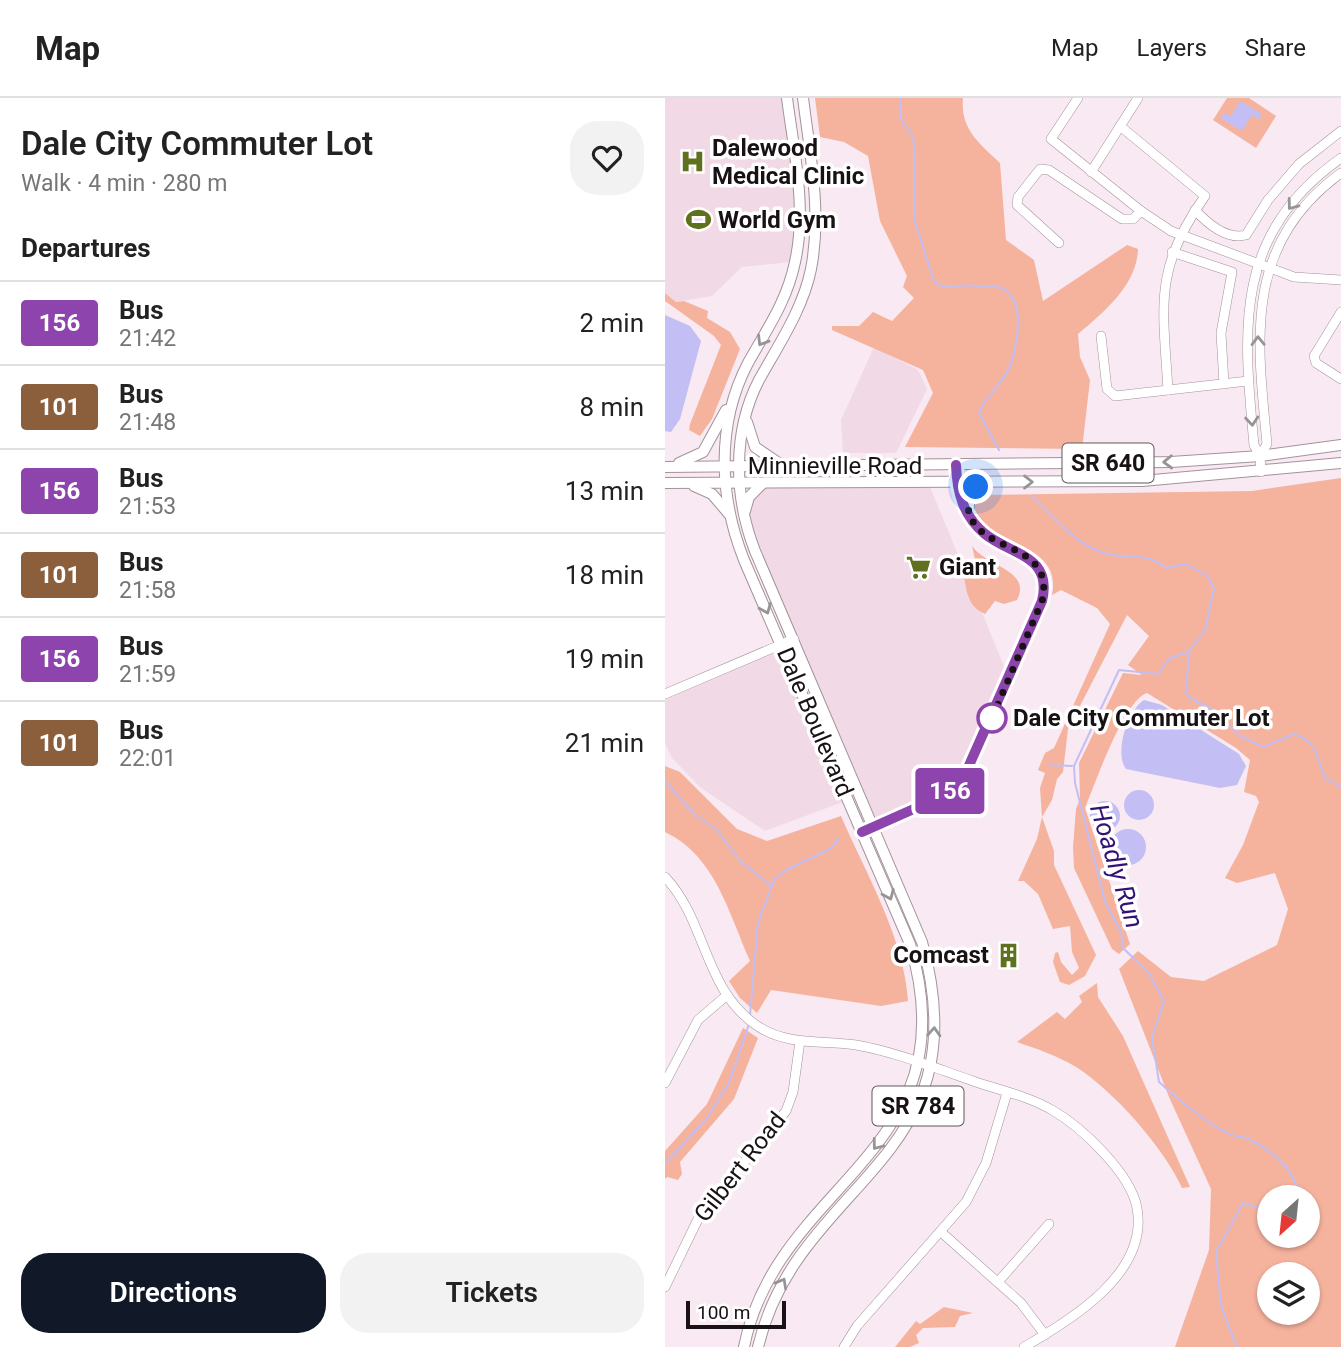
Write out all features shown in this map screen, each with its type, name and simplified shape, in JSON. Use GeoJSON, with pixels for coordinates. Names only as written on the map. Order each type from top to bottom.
{"type":"FeatureCollection","features":[{"type":"Feature","properties":{"kind":"main road","name":"Dale Boulevard"},"geometry":{"type":"LineString","coordinates":[[744,1347],[754,1308],[772,1272],[804,1230],[880,1143],[901,1108],[918,1063],[922,1007],[916,965],[740,547],[731,517],[724,466],[726,433],[735,396],[748,363],[783,304],[798,250],[801,222],[787,98]]}},
{"type":"Feature","properties":{"kind":"main road","name":"Dale Boulevard"},"geometry":{"type":"LineString","coordinates":[[758,1347],[768,1313],[783,1281],[801,1255],[902,1136],[921,1099],[930,1067],[935,1022],[928,963],[914,922],[744,520],[739,466],[746,413],[758,383],[796,314],[811,268],[815,203],[803,98]]}},
{"type":"Feature","properties":{"kind":"main road"},"geometry":{"type":"LineString","coordinates":[[667,467],[693,459],[703,452],[735,396]]}},
{"type":"Feature","properties":{"kind":"main road"},"geometry":{"type":"LineString","coordinates":[[746,413],[755,447],[783,465]]}},
{"type":"Feature","properties":{"kind":"main road","name":"Minnieville Road"},"geometry":{"type":"LineString","coordinates":[[667,467],[1171,462],[1260,456],[1341,445]]}},
{"type":"Feature","properties":{"kind":"main road","name":"Minnieville Road"},"geometry":{"type":"LineString","coordinates":[[665,483],[1142,481],[1341,463]]}},
{"type":"Feature","properties":{"kind":"main road"},"geometry":{"type":"LineString","coordinates":[[744,520],[747,499],[763,482]]}},
{"type":"Feature","properties":{"kind":"main road"},"geometry":{"type":"LineString","coordinates":[[968,514],[970,496],[982,482]]}},
{"type":"Feature","properties":{"kind":"main road"},"geometry":{"type":"LineString","coordinates":[[688,483],[712,494],[731,517]]}},
{"type":"Feature","properties":{"kind":"street"},"geometry":{"type":"LineString","coordinates":[[1078,98],[1051,139],[1141,211],[1180,235],[1270,268],[1307,279],[1341,280]]}},
{"type":"Feature","properties":{"kind":"street"},"geometry":{"type":"LineString","coordinates":[[1091,172],[1138,98]]}},
{"type":"Feature","properties":{"kind":"street"},"geometry":{"type":"LineString","coordinates":[[1120,126],[1205,196],[1172,251],[1164,296],[1168,390]]}},
{"type":"Feature","properties":{"kind":"street"},"geometry":{"type":"LineString","coordinates":[[1195,210],[1212,226],[1237,237],[1246,235],[1268,200],[1299,164],[1341,131]]}},
{"type":"Feature","properties":{"kind":"street"},"geometry":{"type":"LineString","coordinates":[[1261,472],[1260,456],[1254,445],[1248,381],[1247,314],[1259,264],[1272,235],[1295,201],[1319,175],[1341,158]]}},
{"type":"Feature","properties":{"kind":"street"},"geometry":{"type":"LineString","coordinates":[[1059,243],[1017,205],[1018,197],[1040,169],[1049,170],[1122,219],[1133,219],[1141,211]]}},
{"type":"Feature","properties":{"kind":"street"},"geometry":{"type":"LineString","coordinates":[[1260,456],[1267,444],[1258,329],[1270,268],[1304,209],[1321,189],[1341,173]]}},
{"type":"Feature","properties":{"kind":"street"},"geometry":{"type":"LineString","coordinates":[[1172,251],[1232,272],[1221,333],[1224,384]]}},
{"type":"Feature","properties":{"kind":"street"},"geometry":{"type":"LineString","coordinates":[[1341,312],[1314,359],[1341,379]]}},
{"type":"Feature","properties":{"kind":"street"},"geometry":{"type":"LineString","coordinates":[[1101,336],[1106,384],[1112,395],[1248,381]]}},
{"type":"Feature","properties":{"kind":"street"},"geometry":{"type":"LineString","coordinates":[[862,832],[943,796],[963,779],[1042,601],[1044,583],[1034,563],[987,536],[968,514],[957,482],[956,465]]}},
{"type":"Feature","properties":{"kind":"street"},"geometry":{"type":"LineString","coordinates":[[665,694],[793,639]]}},
{"type":"Feature","properties":{"kind":"street"},"geometry":{"type":"LineString","coordinates":[[665,877],[678,893],[726,996],[740,1012],[762,1028],[800,1041],[856,1045],[1045,1106],[1077,1129],[1126,1180],[1137,1211],[1136,1238],[1123,1266],[1083,1308],[1024,1347]]}},
{"type":"Feature","properties":{"kind":"street"},"geometry":{"type":"LineString","coordinates":[[665,1083],[698,1020],[726,996]]}},
{"type":"Feature","properties":{"kind":"street","name":"Gilbert Road"},"geometry":{"type":"LineString","coordinates":[[665,1287],[688,1236],[705,1209],[786,1111],[793,1092],[800,1041]]}},
{"type":"Feature","properties":{"kind":"street"},"geometry":{"type":"LineString","coordinates":[[844,1347],[856,1326],[966,1202],[978,1182],[1007,1093]]}},
{"type":"Feature","properties":{"kind":"street"},"geometry":{"type":"LineString","coordinates":[[998,1282],[1049,1224]]}},
{"type":"Feature","properties":{"kind":"street"},"geometry":{"type":"LineString","coordinates":[[941,1232],[1029,1311],[1045,1335]]}},
{"type":"Feature","properties":{"kind":"shaded area"},"geometry":{"type":"Polygon","coordinates":[[[665,98],[787,98],[801,222],[790,262],[742,267],[712,296],[676,302],[665,293],[665,98]]]}},
{"type":"Feature","properties":{"kind":"shaded area"},"geometry":{"type":"Polygon","coordinates":[[[815,98],[963,98],[965,118],[972,135],[1000,163],[1006,240],[1034,260],[1043,301],[1127,245],[1138,249],[1132,274],[1125,286],[1108,307],[1078,334],[1080,357],[1090,380],[1082,449],[905,447],[933,393],[923,370],[832,330],[832,326],[859,326],[873,312],[892,321],[914,298],[903,287],[907,276],[880,221],[868,156],[844,142],[820,137],[815,98]]]}},
{"type":"Feature","properties":{"kind":"shaded area"},"geometry":{"type":"Polygon","coordinates":[[[1227,98],[1249,98],[1276,116],[1256,148],[1213,120],[1227,98]]]}},
{"type":"Feature","properties":{"kind":"shaded area"},"geometry":{"type":"Polygon","coordinates":[[[1240,101],[1262,114],[1259,119],[1252,115],[1242,131],[1220,118],[1224,113],[1231,116],[1240,101]]]}},
{"type":"Feature","properties":{"kind":"shaded area"},"geometry":{"type":"Polygon","coordinates":[[[665,293],[676,302],[684,301],[708,311],[707,318],[730,332],[740,349],[712,419],[700,436],[689,430],[690,424],[721,345],[714,336],[665,301],[665,293]]]}},
{"type":"Feature","properties":{"kind":"shaded area"},"geometry":{"type":"Polygon","coordinates":[[[665,315],[690,326],[701,341],[680,419],[671,432],[665,431],[665,315]]]}},
{"type":"Feature","properties":{"kind":"shaded area"},"geometry":{"type":"Polygon","coordinates":[[[874,347],[918,370],[927,389],[896,453],[843,453],[841,420],[874,347]]]}},
{"type":"Feature","properties":{"kind":"shaded area"},"geometry":{"type":"Polygon","coordinates":[[[1341,478],[1341,1347],[1175,1347],[1209,1250],[1211,1189],[1169,1097],[1119,969],[1138,951],[1171,977],[1204,981],[1277,945],[1288,909],[1275,873],[1237,883],[1225,878],[1243,845],[1259,802],[1256,796],[1244,792],[1250,760],[1236,748],[1147,693],[1138,699],[1129,711],[1103,763],[1085,808],[1130,944],[1119,954],[1112,949],[1074,868],[1073,847],[1076,809],[1080,799],[1079,763],[1123,673],[1142,675],[1128,665],[1149,636],[1127,615],[1068,729],[1063,772],[1057,779],[1052,800],[1042,817],[1040,788],[1045,773],[1038,770],[1045,753],[1054,748],[1110,624],[1097,608],[1061,590],[1052,595],[1052,577],[1046,564],[1035,554],[993,531],[981,521],[974,507],[982,495],[1252,491],[1341,478]]]}},
{"type":"Feature","properties":{"kind":"shaded area"},"geometry":{"type":"Polygon","coordinates":[[[928,482],[1009,678],[958,785],[873,827],[748,533],[751,494],[763,483],[928,482]]]}},
{"type":"Feature","properties":{"kind":"shaded area"},"geometry":{"type":"Polygon","coordinates":[[[972,546],[1013,575],[1020,590],[1017,600],[1004,604],[995,601],[985,614],[974,606],[966,589],[963,569],[976,564],[972,546]]]}},
{"type":"Feature","properties":{"kind":"shaded area"},"geometry":{"type":"Polygon","coordinates":[[[781,645],[848,800],[765,831],[701,788],[672,758],[665,743],[665,694],[781,645]]]}},
{"type":"Feature","properties":{"kind":"shaded area"},"geometry":{"type":"Polygon","coordinates":[[[1144,700],[1162,705],[1239,754],[1246,766],[1237,785],[1220,788],[1126,769],[1121,753],[1124,733],[1132,713],[1144,700]]]}},
{"type":"Feature","properties":{"kind":"shaded area"},"geometry":{"type":"Polygon","coordinates":[[[665,766],[680,772],[737,829],[767,841],[841,816],[892,930],[905,977],[908,1001],[881,1006],[771,990],[757,1013],[740,998],[729,981],[750,961],[727,906],[708,871],[682,842],[665,832],[665,766]]]}},
{"type":"Feature","properties":{"kind":"shaded area"},"geometry":{"type":"Polygon","coordinates":[[[1139,790],[1150,794],[1154,805],[1150,816],[1139,820],[1128,816],[1124,805],[1128,794],[1139,790]]]}},
{"type":"Feature","properties":{"kind":"shaded area"},"geometry":{"type":"Polygon","coordinates":[[[1105,801],[1116,805],[1120,816],[1116,827],[1105,831],[1094,827],[1090,816],[1094,805],[1105,801]]]}},
{"type":"Feature","properties":{"kind":"shaded area"},"geometry":{"type":"Polygon","coordinates":[[[1042,817],[1054,851],[1054,865],[1096,955],[1085,976],[1069,985],[1060,982],[1053,962],[1055,953],[1058,952],[1061,962],[1072,975],[1079,968],[1072,952],[1070,926],[1053,929],[1038,894],[1024,881],[1018,881],[1037,839],[1042,817]]]}},
{"type":"Feature","properties":{"kind":"shaded area"},"geometry":{"type":"Polygon","coordinates":[[[1128,829],[1141,834],[1146,847],[1141,860],[1128,865],[1115,860],[1110,847],[1115,834],[1128,829]]]}},
{"type":"Feature","properties":{"kind":"shaded area"},"geometry":{"type":"Polygon","coordinates":[[[1097,983],[1098,997],[1123,1036],[1190,1187],[1182,1188],[1151,1138],[1091,1077],[1062,1059],[1017,1042],[1057,1012],[1065,1019],[1082,1002],[1079,996],[1097,983]]]}},
{"type":"Feature","properties":{"kind":"shaded area"},"geometry":{"type":"Polygon","coordinates":[[[743,1028],[758,1038],[734,1099],[680,1162],[682,1174],[678,1180],[667,1177],[665,1179],[665,1151],[707,1104],[743,1028]]]}},
{"type":"Feature","properties":{"kind":"shaded area"},"geometry":{"type":"Polygon","coordinates":[[[944,1307],[973,1313],[960,1316],[955,1327],[923,1328],[916,1335],[919,1343],[910,1347],[895,1347],[916,1321],[920,1324],[944,1307]]]}},
{"type":"Feature","properties":{"kind":"waterway"},"geometry":{"type":"LineString","coordinates":[[901,98],[901,119],[913,137],[914,218],[934,282],[942,286],[997,287],[1007,291],[1017,310],[1017,335],[1012,359],[1006,374],[979,413],[999,450]]}},
{"type":"Feature","properties":{"kind":"waterway"},"geometry":{"type":"LineString","coordinates":[[1032,496],[1065,529],[1094,549],[1112,555],[1151,559],[1166,568],[1187,564],[1207,576],[1214,588],[1205,631],[1189,651],[1186,692],[1190,698],[1215,711],[1240,736],[1264,747],[1294,734],[1302,737],[1316,751],[1325,778],[1341,787]]}},
{"type":"Feature","properties":{"kind":"waterway","name":"Hoadly Run"},"geometry":{"type":"LineString","coordinates":[[1189,651],[1169,659],[1158,674],[1119,670],[1074,766],[1075,783],[1105,902],[1121,932],[1123,948],[1148,972],[1164,1001],[1152,1037],[1159,1082],[1216,1127],[1228,1134],[1251,1140],[1276,1156],[1289,1171],[1296,1185]]}},
{"type":"Feature","properties":{"kind":"waterway"},"geometry":{"type":"LineString","coordinates":[[1049,765],[1072,766]]}},
{"type":"Feature","properties":{"kind":"waterway"},"geometry":{"type":"LineString","coordinates":[[665,781],[696,816],[715,828],[740,861],[772,886]]}},
{"type":"Feature","properties":{"kind":"waterway"},"geometry":{"type":"LineString","coordinates":[[750,1015],[758,923],[774,880],[786,870],[830,849],[839,839]]}},
{"type":"Feature","properties":{"kind":"waterway"},"geometry":{"type":"LineString","coordinates":[[665,1164],[706,1119],[729,1083],[749,1024]]}},
{"type":"Feature","properties":{"kind":"waterway","name":"Hoadly Run"},"geometry":{"type":"LineString","coordinates":[[1237,1347],[1221,1306],[1216,1252],[1243,1203],[1257,1207]]}},
{"type":"Feature","properties":{"kind":"bus line","name":"156"},"geometry":{"type":"LineString","coordinates":[[862,832],[932,802],[963,779],[976,756],[1042,601],[1044,583],[1034,563],[1022,553],[987,536],[967,512],[959,493],[956,465]]}},
{"type":"Feature","properties":{"kind":"place","name":"Dalewood Medical Clinic"},"geometry":{"type":"Point","coordinates":[692,162]}},
{"type":"Feature","properties":{"kind":"place","name":"World Gym"},"geometry":{"type":"Point","coordinates":[698,220]}},
{"type":"Feature","properties":{"kind":"place","name":"Giant"},"geometry":{"type":"Point","coordinates":[919,567]}},
{"type":"Feature","properties":{"kind":"place","name":"Dale City Commuter Lot"},"geometry":{"type":"Point","coordinates":[992,718]}},
{"type":"Feature","properties":{"kind":"place","name":"Comcast"},"geometry":{"type":"Point","coordinates":[1009,955]}},
{"type":"Feature","properties":{"kind":"route"},"geometry":{"type":"LineString","coordinates":[[976,487],[970,496],[968,514],[987,536],[1029,558],[1039,569],[1044,583],[1042,601],[992,718]]}}]}
